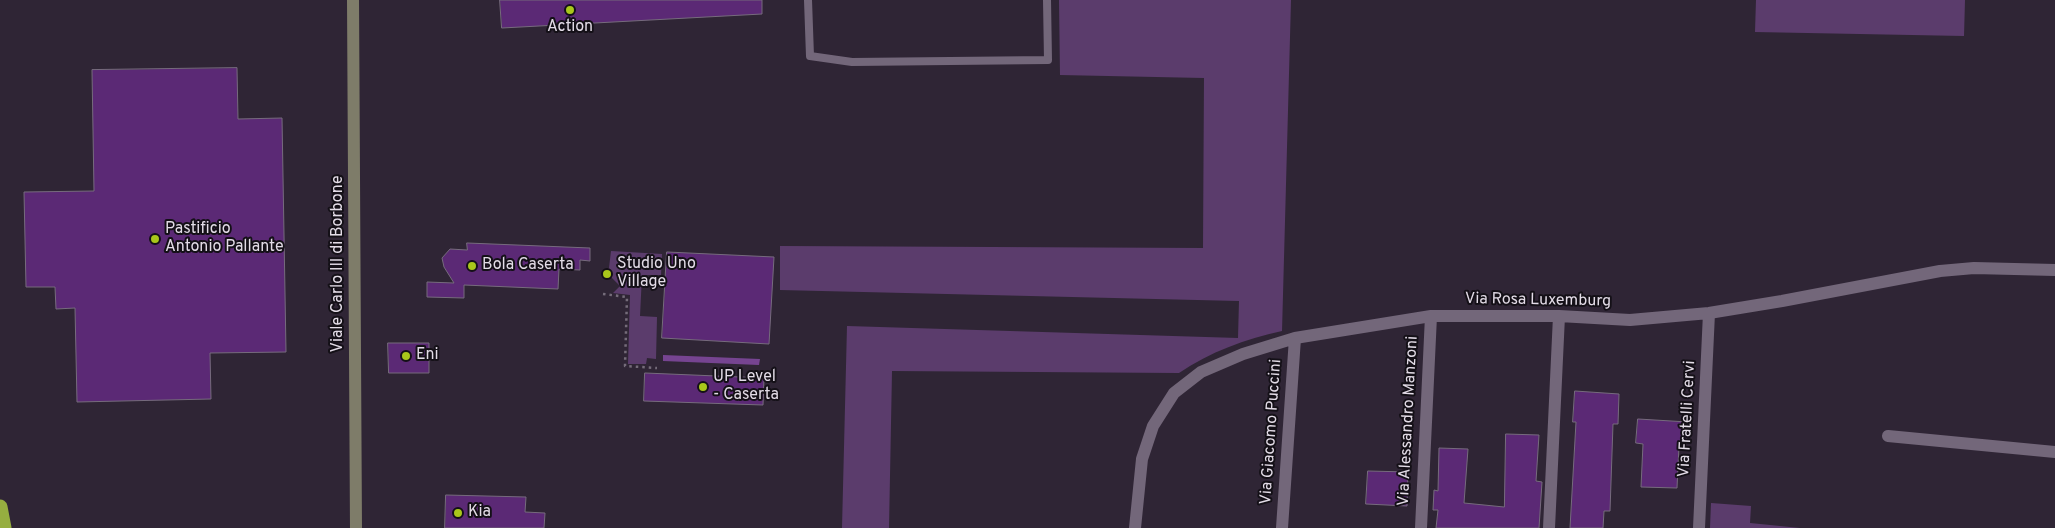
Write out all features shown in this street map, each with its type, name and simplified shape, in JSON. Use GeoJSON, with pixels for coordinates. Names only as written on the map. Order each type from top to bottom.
{"type":"FeatureCollection","features":[{"type":"Feature","properties":{"kind":"highway"},"geometry":{"type":"LineString","coordinates":[[0,507],[4,528]]}},
{"type":"Feature","properties":{"kind":"main road","name":"Viale Carlo III di Borbone"},"geometry":{"type":"LineString","coordinates":[[353,0],[356,528]]}},
{"type":"Feature","properties":{"kind":"street","name":"Via Rosa Luxemburg"},"geometry":{"type":"LineString","coordinates":[[1135,528],[1142,459],[1153,426],[1174,393],[1201,372],[1243,354],[1295,338],[1431,316],[1560,316],[1630,320],[1710,313],[1940,271],[1984,268],[2055,270]]}},
{"type":"Feature","properties":{"kind":"street","name":"Via Fratelli Cervi"},"geometry":{"type":"LineString","coordinates":[[1699,528],[1710,313]]}},
{"type":"Feature","properties":{"kind":"street","name":"Via Alessandro Manzoni"},"geometry":{"type":"LineString","coordinates":[[1420,528],[1431,316]]}},
{"type":"Feature","properties":{"kind":"street"},"geometry":{"type":"LineString","coordinates":[[1549,528],[1560,316]]}},
{"type":"Feature","properties":{"kind":"street","name":"Via Giacomo Puccini"},"geometry":{"type":"LineString","coordinates":[[1282,528],[1295,338]]}},
{"type":"Feature","properties":{"kind":"street"},"geometry":{"type":"LineString","coordinates":[[1888,436],[2055,452]]}},
{"type":"Feature","properties":{"kind":"lane"},"geometry":{"type":"LineString","coordinates":[[808,0],[810,56],[862,62],[1048,60],[1047,0]]}},
{"type":"Feature","properties":{"kind":"path"},"geometry":{"type":"LineString","coordinates":[[603,294],[627,297],[625,366],[656,368]]}},
{"type":"Feature","properties":{"kind":"shaded area"},"geometry":{"type":"Polygon","coordinates":[[[1059,0],[1291,0],[1282,331],[1228,347],[1179,373],[892,371],[889,528],[842,528],[847,326],[1238,338],[1239,301],[780,290],[780,246],[1203,248],[1204,78],[1060,75],[1059,0]]]}},
{"type":"Feature","properties":{"kind":"shaded area"},"geometry":{"type":"Polygon","coordinates":[[[1756,0],[1965,0],[1964,36],[1755,32],[1756,0]]]}},
{"type":"Feature","properties":{"kind":"shaded area"},"geometry":{"type":"Polygon","coordinates":[[[611,251],[662,254],[661,275],[642,275],[640,316],[657,317],[656,359],[647,358],[646,364],[628,364],[630,295],[613,293],[620,286],[611,277],[602,274],[609,268],[611,251]]]}},
{"type":"Feature","properties":{"kind":"shaded area"},"geometry":{"type":"Polygon","coordinates":[[[663,355],[760,359],[759,365],[663,361],[663,355]]]}},
{"type":"Feature","properties":{"kind":"shaded area"},"geometry":{"type":"Polygon","coordinates":[[[1711,503],[1751,506],[1750,523],[1800,528],[1710,528],[1711,503]]]}},
{"type":"Feature","properties":{"kind":"building","name":"Action"},"geometry":{"type":"Polygon","coordinates":[[[500,0],[762,0],[762,14],[502,28],[500,0]]]}},
{"type":"Feature","properties":{"kind":"building","name":"Pastificio Antonio Pallante"},"geometry":{"type":"Polygon","coordinates":[[[237,68],[238,119],[282,118],[286,352],[210,353],[211,399],[77,402],[75,308],[56,309],[55,287],[26,287],[24,192],[94,191],[92,70],[237,68]]]}},
{"type":"Feature","properties":{"kind":"building"},"geometry":{"type":"Polygon","coordinates":[[[467,243],[590,248],[590,261],[580,260],[580,270],[559,269],[558,289],[464,285],[464,298],[427,297],[427,282],[454,283],[444,267],[442,258],[450,249],[467,250],[467,243]]]}},
{"type":"Feature","properties":{"kind":"building"},"geometry":{"type":"Polygon","coordinates":[[[667,252],[774,257],[769,344],[662,338],[667,252]]]}},
{"type":"Feature","properties":{"kind":"building"},"geometry":{"type":"Polygon","coordinates":[[[388,343],[429,343],[429,373],[389,373],[388,343]]]}},
{"type":"Feature","properties":{"kind":"building"},"geometry":{"type":"Polygon","coordinates":[[[645,373],[764,378],[763,405],[644,401],[645,373]]]}},
{"type":"Feature","properties":{"kind":"building"},"geometry":{"type":"Polygon","coordinates":[[[1575,391],[1619,394],[1618,424],[1613,424],[1610,511],[1604,511],[1603,528],[1570,528],[1576,422],[1573,422],[1575,391]]]}},
{"type":"Feature","properties":{"kind":"building"},"geometry":{"type":"Polygon","coordinates":[[[1638,419],[1688,422],[1686,446],[1679,446],[1677,488],[1641,487],[1643,444],[1636,443],[1638,419]]]}},
{"type":"Feature","properties":{"kind":"building"},"geometry":{"type":"Polygon","coordinates":[[[1506,434],[1539,435],[1536,481],[1542,482],[1539,528],[1436,528],[1438,510],[1433,510],[1434,490],[1438,491],[1439,448],[1468,449],[1464,503],[1504,507],[1506,434]]]}},
{"type":"Feature","properties":{"kind":"building"},"geometry":{"type":"Polygon","coordinates":[[[1368,471],[1408,472],[1407,506],[1366,504],[1368,471]]]}},
{"type":"Feature","properties":{"kind":"building"},"geometry":{"type":"Polygon","coordinates":[[[446,495],[526,497],[525,512],[545,513],[544,528],[445,528],[446,495]]]}},
{"type":"Feature","properties":{"kind":"place","name":"Action"},"geometry":{"type":"Point","coordinates":[570,10]}},
{"type":"Feature","properties":{"kind":"place","name":"Pastificio Antonio Pallante"},"geometry":{"type":"Point","coordinates":[155,239]}},
{"type":"Feature","properties":{"kind":"place","name":"Bola Caserta"},"geometry":{"type":"Point","coordinates":[472,266]}},
{"type":"Feature","properties":{"kind":"place","name":"Studio Uno Village"},"geometry":{"type":"Point","coordinates":[607,274]}},
{"type":"Feature","properties":{"kind":"place","name":"Eni"},"geometry":{"type":"Point","coordinates":[406,356]}},
{"type":"Feature","properties":{"kind":"place","name":"UP Level - Caserta"},"geometry":{"type":"Point","coordinates":[703,387]}},
{"type":"Feature","properties":{"kind":"place","name":"Kia"},"geometry":{"type":"Point","coordinates":[458,513]}}]}
